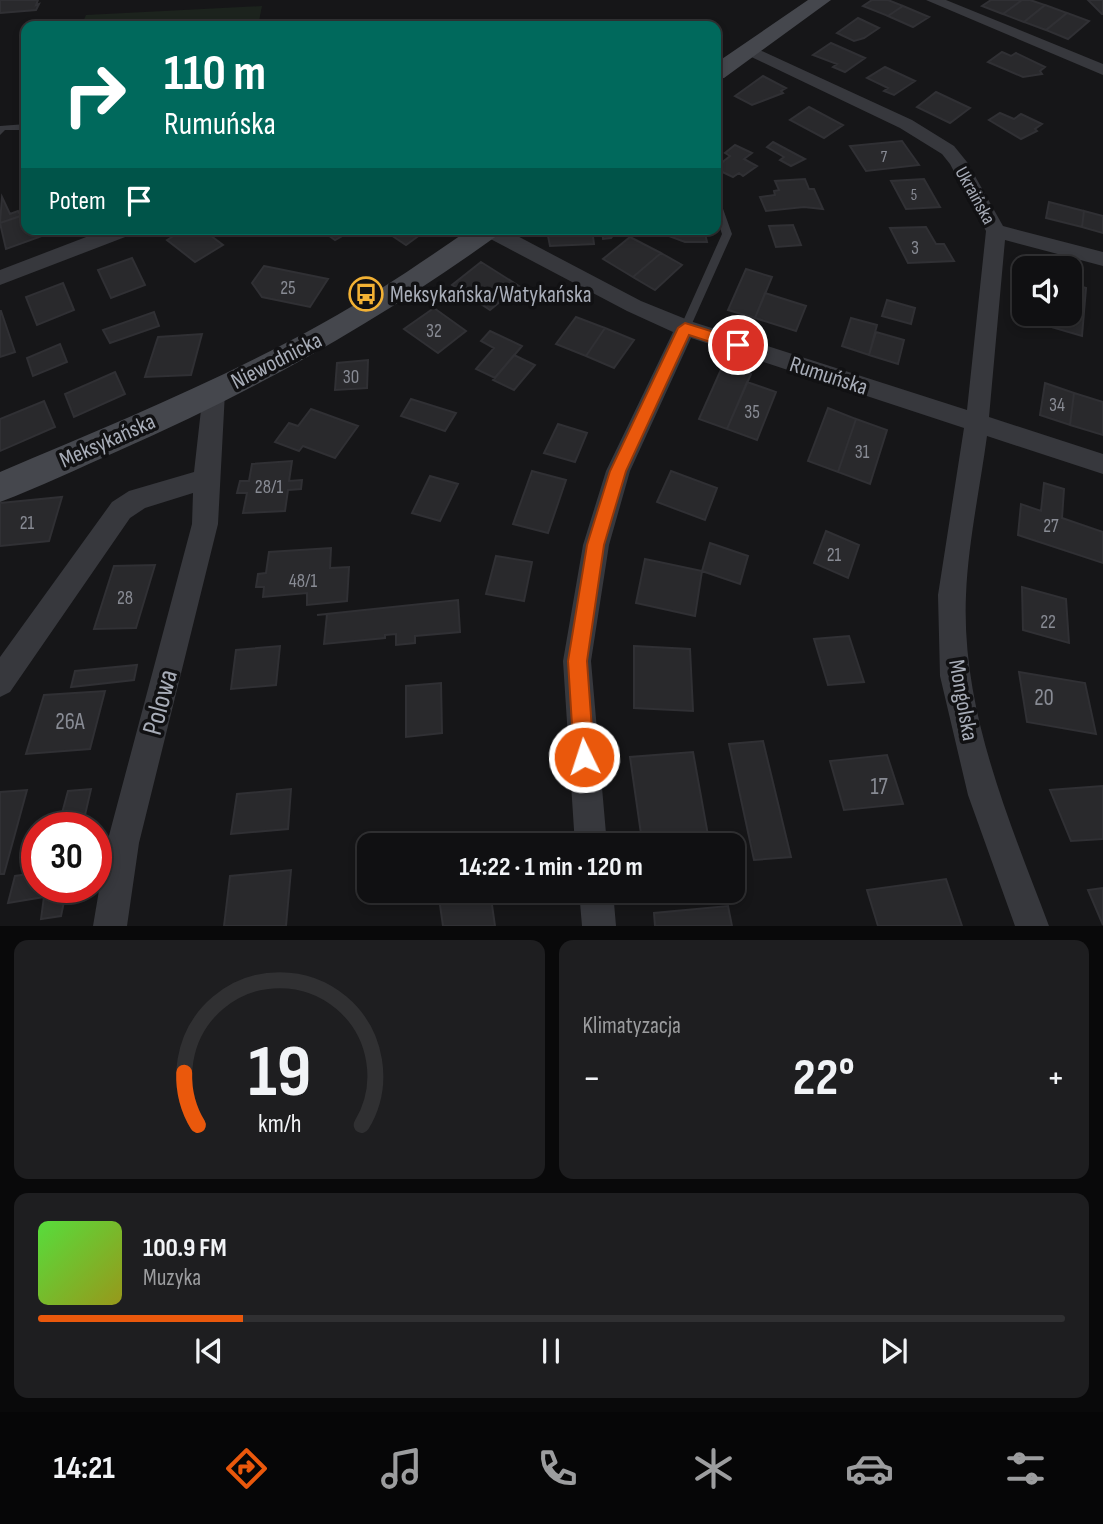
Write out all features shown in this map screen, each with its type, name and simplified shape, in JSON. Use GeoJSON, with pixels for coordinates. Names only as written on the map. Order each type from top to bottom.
{"type":"FeatureCollection","features":[{"type":"Feature","properties":{"kind":"street"},"geometry":{"type":"LineString","coordinates":[[721,70],[821,0]]}},
{"type":"Feature","properties":{"kind":"street"},"geometry":{"type":"LineString","coordinates":[[933,0],[1100,62]]}},
{"type":"Feature","properties":{"kind":"street","name":"Ukraińska"},"geometry":{"type":"LineString","coordinates":[[749,50],[905,124],[948,150],[958,162],[996,231],[976,424]]}},
{"type":"Feature","properties":{"kind":"street"},"geometry":{"type":"LineString","coordinates":[[996,231],[1103,259]]}},
{"type":"Feature","properties":{"kind":"street"},"geometry":{"type":"LineString","coordinates":[[0,278],[111,235]]}},
{"type":"Feature","properties":{"kind":"street","name":"Niewodnicka"},"geometry":{"type":"LineString","coordinates":[[206,479],[214,392],[322,337],[480,235]]}},
{"type":"Feature","properties":{"kind":"street","name":"Rumuńska"},"geometry":{"type":"LineString","coordinates":[[500,235],[634,306],[685,328],[1103,464]]}},
{"type":"Feature","properties":{"kind":"street"},"geometry":{"type":"LineString","coordinates":[[590,833],[577,661],[596,545],[618,471],[685,328]]}},
{"type":"Feature","properties":{"kind":"street","name":"Meksykańska"},"geometry":{"type":"LineString","coordinates":[[0,487],[214,392]]}},
{"type":"Feature","properties":{"kind":"street","name":"Mongolska"},"geometry":{"type":"LineString","coordinates":[[976,424],[952,595],[955,676],[984,795],[1032,926]]}},
{"type":"Feature","properties":{"kind":"street"},"geometry":{"type":"LineString","coordinates":[[0,682],[121,510],[138,499],[206,479]]}},
{"type":"Feature","properties":{"kind":"street","name":"Polowa"},"geometry":{"type":"LineString","coordinates":[[110,926],[122,844],[205,523],[206,479]]}},
{"type":"Feature","properties":{"kind":"street"},"geometry":{"type":"LineString","coordinates":[[597,903],[599,926]]}},
{"type":"Feature","properties":{"kind":"lane"},"geometry":{"type":"LineString","coordinates":[[0,132],[2,128],[21,127]]}},
{"type":"Feature","properties":{"kind":"lane"},"geometry":{"type":"LineString","coordinates":[[685,328],[727,234],[721,219]]}},
{"type":"Feature","properties":{"kind":"shaded area"},"geometry":{"type":"Polygon","coordinates":[[[262,6],[259,21],[83,21],[86,15],[262,6]]]}},
{"type":"Feature","properties":{"kind":"building"},"geometry":{"type":"Polygon","coordinates":[[[0,0],[38,0],[36,5],[39,4],[36,10],[0,13],[0,0]]]}},
{"type":"Feature","properties":{"kind":"building"},"geometry":{"type":"Polygon","coordinates":[[[872,0],[888,0],[903,6],[888,16],[863,6],[872,0]]]}},
{"type":"Feature","properties":{"kind":"building"},"geometry":{"type":"Polygon","coordinates":[[[991,0],[1022,0],[1003,14],[982,6],[991,0]]]}},
{"type":"Feature","properties":{"kind":"building"},"geometry":{"type":"Polygon","coordinates":[[[1022,0],[1045,5],[1024,22],[1003,14],[1022,0]]]}},
{"type":"Feature","properties":{"kind":"building"},"geometry":{"type":"Polygon","coordinates":[[[1088,0],[1103,0],[1103,14],[1102,14],[1088,0]]]}},
{"type":"Feature","properties":{"kind":"building"},"geometry":{"type":"Polygon","coordinates":[[[1045,5],[1067,13],[1046,30],[1024,22],[1045,5]]]}},
{"type":"Feature","properties":{"kind":"building"},"geometry":{"type":"Polygon","coordinates":[[[903,6],[929,17],[913,27],[888,16],[903,6]]]}},
{"type":"Feature","properties":{"kind":"building"},"geometry":{"type":"Polygon","coordinates":[[[1067,13],[1089,21],[1068,39],[1046,30],[1067,13]]]}},
{"type":"Feature","properties":{"kind":"building"},"geometry":{"type":"Polygon","coordinates":[[[858,18],[879,28],[854,41],[837,33],[858,18]]]}},
{"type":"Feature","properties":{"kind":"building"},"geometry":{"type":"Polygon","coordinates":[[[831,43],[865,58],[845,72],[833,67],[837,64],[813,55],[831,43]]]}},
{"type":"Feature","properties":{"kind":"building"},"geometry":{"type":"Polygon","coordinates":[[[1002,52],[1011,56],[1016,53],[1045,67],[1040,71],[1042,74],[1023,77],[988,62],[1002,52]]]}},
{"type":"Feature","properties":{"kind":"building"},"geometry":{"type":"Polygon","coordinates":[[[885,67],[915,81],[894,95],[884,91],[888,88],[867,78],[885,67]]]}},
{"type":"Feature","properties":{"kind":"building"},"geometry":{"type":"Polygon","coordinates":[[[763,76],[786,88],[781,91],[783,93],[752,105],[735,96],[763,76]]]}},
{"type":"Feature","properties":{"kind":"building"},"geometry":{"type":"Polygon","coordinates":[[[936,92],[970,108],[950,123],[917,107],[936,92]]]}},
{"type":"Feature","properties":{"kind":"building"},"geometry":{"type":"Polygon","coordinates":[[[809,107],[843,125],[824,138],[790,120],[809,107]]]}},
{"type":"Feature","properties":{"kind":"building"},"geometry":{"type":"Polygon","coordinates":[[[1000,113],[1014,119],[1021,114],[1042,124],[1035,129],[1037,131],[1021,139],[989,120],[1000,113]]]}},
{"type":"Feature","properties":{"kind":"building"},"geometry":{"type":"Polygon","coordinates":[[[902,141],[919,165],[866,171],[850,146],[902,141]]]}},
{"type":"Feature","properties":{"kind":"building"},"geometry":{"type":"Polygon","coordinates":[[[773,142],[805,159],[791,166],[780,160],[784,157],[767,147],[773,142]]]}},
{"type":"Feature","properties":{"kind":"building"},"geometry":{"type":"Polygon","coordinates":[[[735,145],[752,153],[744,159],[757,166],[743,176],[739,173],[733,177],[721,171],[721,163],[730,156],[725,153],[735,145]]]}},
{"type":"Feature","properties":{"kind":"building"},"geometry":{"type":"Polygon","coordinates":[[[805,179],[809,189],[814,189],[823,209],[804,207],[766,211],[760,197],[775,195],[774,191],[779,190],[775,181],[805,179]]]}},
{"type":"Feature","properties":{"kind":"building"},"geometry":{"type":"Polygon","coordinates":[[[924,179],[940,207],[906,209],[891,181],[924,179]]]}},
{"type":"Feature","properties":{"kind":"building"},"geometry":{"type":"Polygon","coordinates":[[[2,197],[10,214],[18,211],[21,216],[0,223],[2,197]]]}},
{"type":"Feature","properties":{"kind":"building"},"geometry":{"type":"Polygon","coordinates":[[[1049,202],[1084,211],[1082,227],[1046,218],[1049,202]]]}},
{"type":"Feature","properties":{"kind":"building"},"geometry":{"type":"Polygon","coordinates":[[[1084,211],[1103,216],[1103,233],[1082,227],[1084,211]]]}},
{"type":"Feature","properties":{"kind":"building"},"geometry":{"type":"Polygon","coordinates":[[[21,216],[21,235],[42,236],[6,249],[0,223],[21,216]]]}},
{"type":"Feature","properties":{"kind":"building"},"geometry":{"type":"Polygon","coordinates":[[[793,225],[801,245],[776,247],[769,226],[793,225]]]}},
{"type":"Feature","properties":{"kind":"building"},"geometry":{"type":"Polygon","coordinates":[[[926,227],[936,244],[944,244],[954,261],[908,263],[890,228],[926,227]]]}},
{"type":"Feature","properties":{"kind":"building"},"geometry":{"type":"Polygon","coordinates":[[[175,235],[210,235],[223,245],[195,262],[167,240],[175,235]]]}},
{"type":"Feature","properties":{"kind":"building"},"geometry":{"type":"Polygon","coordinates":[[[328,235],[344,235],[335,240],[328,235]]]}},
{"type":"Feature","properties":{"kind":"building"},"geometry":{"type":"Polygon","coordinates":[[[391,235],[420,235],[406,245],[391,235]]]}},
{"type":"Feature","properties":{"kind":"building"},"geometry":{"type":"Polygon","coordinates":[[[548,235],[593,235],[594,244],[550,246],[548,235]]]}},
{"type":"Feature","properties":{"kind":"building"},"geometry":{"type":"Polygon","coordinates":[[[603,235],[613,235],[611,238],[603,239],[603,235]]]}},
{"type":"Feature","properties":{"kind":"building"},"geometry":{"type":"Polygon","coordinates":[[[705,235],[707,242],[685,242],[669,236],[705,235]]]}},
{"type":"Feature","properties":{"kind":"building"},"geometry":{"type":"Polygon","coordinates":[[[630,237],[661,253],[633,277],[603,259],[630,237]]]}},
{"type":"Feature","properties":{"kind":"building"},"geometry":{"type":"Polygon","coordinates":[[[661,253],[682,265],[655,290],[633,277],[661,253]]]}},
{"type":"Feature","properties":{"kind":"building"},"geometry":{"type":"Polygon","coordinates":[[[132,258],[145,285],[111,298],[98,270],[132,258]]]}},
{"type":"Feature","properties":{"kind":"building"},"geometry":{"type":"Polygon","coordinates":[[[481,262],[519,286],[490,310],[452,285],[481,262]]]}},
{"type":"Feature","properties":{"kind":"building"},"geometry":{"type":"Polygon","coordinates":[[[264,266],[328,279],[310,307],[262,297],[252,283],[264,266]]]}},
{"type":"Feature","properties":{"kind":"building"},"geometry":{"type":"Polygon","coordinates":[[[746,269],[772,277],[755,318],[728,310],[746,269]]]}},
{"type":"Feature","properties":{"kind":"building"},"geometry":{"type":"Polygon","coordinates":[[[63,283],[74,310],[37,325],[26,297],[63,283]]]}},
{"type":"Feature","properties":{"kind":"building"},"geometry":{"type":"Polygon","coordinates":[[[1082,287],[1086,288],[1082,311],[1082,287]]]}},
{"type":"Feature","properties":{"kind":"building"},"geometry":{"type":"Polygon","coordinates":[[[765,293],[806,306],[796,331],[755,318],[765,293]]]}},
{"type":"Feature","properties":{"kind":"building"},"geometry":{"type":"Polygon","coordinates":[[[887,300],[915,308],[911,324],[882,316],[887,300]]]}},
{"type":"Feature","properties":{"kind":"building"},"geometry":{"type":"Polygon","coordinates":[[[434,308],[466,331],[438,353],[404,329],[434,308]]]}},
{"type":"Feature","properties":{"kind":"building"},"geometry":{"type":"Polygon","coordinates":[[[0,311],[15,352],[0,357],[0,311]]]}},
{"type":"Feature","properties":{"kind":"building"},"geometry":{"type":"Polygon","coordinates":[[[154,312],[159,326],[110,343],[103,330],[154,312]]]}},
{"type":"Feature","properties":{"kind":"building"},"geometry":{"type":"Polygon","coordinates":[[[1084,312],[1082,336],[1048,326],[1082,326],[1084,312]]]}},
{"type":"Feature","properties":{"kind":"building"},"geometry":{"type":"Polygon","coordinates":[[[576,317],[605,328],[586,356],[556,344],[576,317]]]}},
{"type":"Feature","properties":{"kind":"building"},"geometry":{"type":"Polygon","coordinates":[[[851,318],[877,325],[869,355],[842,346],[851,318]]]}},
{"type":"Feature","properties":{"kind":"building"},"geometry":{"type":"Polygon","coordinates":[[[605,328],[634,340],[614,368],[586,356],[605,328]]]}},
{"type":"Feature","properties":{"kind":"building"},"geometry":{"type":"Polygon","coordinates":[[[490,331],[522,346],[495,378],[476,369],[494,348],[481,341],[490,331]]]}},
{"type":"Feature","properties":{"kind":"building"},"geometry":{"type":"Polygon","coordinates":[[[876,332],[904,340],[898,364],[869,355],[876,332]]]}},
{"type":"Feature","properties":{"kind":"building"},"geometry":{"type":"Polygon","coordinates":[[[202,334],[191,375],[145,377],[158,337],[202,334]]]}},
{"type":"Feature","properties":{"kind":"building"},"geometry":{"type":"Polygon","coordinates":[[[60,344],[67,362],[33,376],[27,358],[60,344]]]}},
{"type":"Feature","properties":{"kind":"building"},"geometry":{"type":"Polygon","coordinates":[[[514,355],[535,365],[514,390],[493,380],[514,355]]]}},
{"type":"Feature","properties":{"kind":"building"},"geometry":{"type":"Polygon","coordinates":[[[368,360],[367,388],[335,390],[337,363],[368,360]]]}},
{"type":"Feature","properties":{"kind":"building"},"geometry":{"type":"Polygon","coordinates":[[[723,365],[751,374],[727,429],[699,419],[723,365]]]}},
{"type":"Feature","properties":{"kind":"building"},"geometry":{"type":"Polygon","coordinates":[[[115,372],[125,394],[74,417],[65,394],[115,372]]]}},
{"type":"Feature","properties":{"kind":"building"},"geometry":{"type":"Polygon","coordinates":[[[747,382],[776,392],[757,440],[727,429],[747,382]]]}},
{"type":"Feature","properties":{"kind":"building"},"geometry":{"type":"Polygon","coordinates":[[[1045,383],[1074,393],[1070,425],[1040,415],[1045,383]]]}},
{"type":"Feature","properties":{"kind":"building"},"geometry":{"type":"Polygon","coordinates":[[[1074,393],[1103,402],[1103,435],[1070,425],[1074,393]]]}},
{"type":"Feature","properties":{"kind":"building"},"geometry":{"type":"Polygon","coordinates":[[[411,399],[456,413],[445,431],[401,416],[411,399]]]}},
{"type":"Feature","properties":{"kind":"building"},"geometry":{"type":"Polygon","coordinates":[[[44,401],[55,427],[0,451],[0,419],[44,401]]]}},
{"type":"Feature","properties":{"kind":"building"},"geometry":{"type":"Polygon","coordinates":[[[828,408],[856,419],[838,472],[808,461],[828,408]]]}},
{"type":"Feature","properties":{"kind":"building"},"geometry":{"type":"Polygon","coordinates":[[[311,409],[358,426],[335,458],[303,446],[299,451],[275,442],[289,423],[298,426],[311,409]]]}},
{"type":"Feature","properties":{"kind":"building"},"geometry":{"type":"Polygon","coordinates":[[[856,419],[887,430],[870,484],[838,472],[856,419]]]}},
{"type":"Feature","properties":{"kind":"building"},"geometry":{"type":"Polygon","coordinates":[[[558,424],[587,433],[575,462],[544,453],[558,424]]]}},
{"type":"Feature","properties":{"kind":"building"},"geometry":{"type":"Polygon","coordinates":[[[292,461],[289,481],[302,480],[301,489],[288,490],[285,511],[243,513],[247,493],[237,493],[240,481],[249,481],[252,464],[292,461]]]}},
{"type":"Feature","properties":{"kind":"building"},"geometry":{"type":"Polygon","coordinates":[[[532,471],[566,480],[548,533],[513,524],[532,471]]]}},
{"type":"Feature","properties":{"kind":"building"},"geometry":{"type":"Polygon","coordinates":[[[671,471],[717,488],[705,520],[657,502],[671,471]]]}},
{"type":"Feature","properties":{"kind":"building"},"geometry":{"type":"Polygon","coordinates":[[[430,476],[458,484],[440,521],[412,513],[430,476]]]}},
{"type":"Feature","properties":{"kind":"building"},"geometry":{"type":"Polygon","coordinates":[[[1044,483],[1064,489],[1062,518],[1103,532],[1103,563],[1018,535],[1021,504],[1041,511],[1044,483]]]}},
{"type":"Feature","properties":{"kind":"building"},"geometry":{"type":"Polygon","coordinates":[[[62,497],[49,541],[0,546],[0,503],[62,497]]]}},
{"type":"Feature","properties":{"kind":"building"},"geometry":{"type":"Polygon","coordinates":[[[826,531],[859,545],[848,578],[814,563],[826,531]]]}},
{"type":"Feature","properties":{"kind":"building"},"geometry":{"type":"Polygon","coordinates":[[[710,543],[748,556],[740,584],[702,571],[710,543]]]}},
{"type":"Feature","properties":{"kind":"building"},"geometry":{"type":"Polygon","coordinates":[[[331,548],[330,568],[349,567],[347,601],[307,605],[307,593],[263,597],[264,587],[256,587],[258,574],[266,573],[269,552],[331,548]]]}},
{"type":"Feature","properties":{"kind":"building"},"geometry":{"type":"Polygon","coordinates":[[[496,556],[532,562],[524,601],[486,594],[496,556]]]}},
{"type":"Feature","properties":{"kind":"building"},"geometry":{"type":"Polygon","coordinates":[[[645,559],[702,571],[695,616],[636,603],[645,559]]]}},
{"type":"Feature","properties":{"kind":"building"},"geometry":{"type":"Polygon","coordinates":[[[155,565],[136,628],[94,629],[114,566],[155,565]]]}},
{"type":"Feature","properties":{"kind":"building"},"geometry":{"type":"Polygon","coordinates":[[[1022,587],[1066,599],[1069,643],[1023,630],[1022,587]]]}},
{"type":"Feature","properties":{"kind":"building"},"geometry":{"type":"Polygon","coordinates":[[[458,600],[460,632],[415,636],[415,643],[396,645],[396,634],[385,635],[385,638],[324,644],[327,614],[317,615],[458,600]]]}},
{"type":"Feature","properties":{"kind":"building"},"geometry":{"type":"Polygon","coordinates":[[[849,636],[864,682],[828,685],[814,639],[849,636]]]}},
{"type":"Feature","properties":{"kind":"building"},"geometry":{"type":"Polygon","coordinates":[[[280,646],[276,685],[231,689],[236,650],[280,646]]]}},
{"type":"Feature","properties":{"kind":"building"},"geometry":{"type":"Polygon","coordinates":[[[634,646],[690,649],[693,711],[634,708],[634,646]]]}},
{"type":"Feature","properties":{"kind":"building"},"geometry":{"type":"Polygon","coordinates":[[[137,665],[134,680],[71,687],[75,671],[137,665]]]}},
{"type":"Feature","properties":{"kind":"building"},"geometry":{"type":"Polygon","coordinates":[[[1019,672],[1085,683],[1096,734],[1027,722],[1019,672]]]}},
{"type":"Feature","properties":{"kind":"building"},"geometry":{"type":"Polygon","coordinates":[[[441,683],[442,733],[406,737],[406,686],[441,683]]]}},
{"type":"Feature","properties":{"kind":"building"},"geometry":{"type":"Polygon","coordinates":[[[105,691],[90,749],[26,754],[44,695],[105,691]]]}},
{"type":"Feature","properties":{"kind":"building"},"geometry":{"type":"Polygon","coordinates":[[[763,741],[791,857],[754,860],[729,744],[763,741]]]}},
{"type":"Feature","properties":{"kind":"building"},"geometry":{"type":"Polygon","coordinates":[[[693,752],[708,833],[641,833],[630,757],[693,752]]]}},
{"type":"Feature","properties":{"kind":"building"},"geometry":{"type":"Polygon","coordinates":[[[887,755],[903,804],[844,810],[830,761],[887,755]]]}},
{"type":"Feature","properties":{"kind":"building"},"geometry":{"type":"Polygon","coordinates":[[[1103,786],[1103,839],[1071,841],[1050,790],[1103,786]]]}},
{"type":"Feature","properties":{"kind":"building"},"geometry":{"type":"Polygon","coordinates":[[[91,789],[86,812],[62,812],[68,791],[91,789]]]}},
{"type":"Feature","properties":{"kind":"building"},"geometry":{"type":"Polygon","coordinates":[[[291,789],[288,829],[231,834],[237,794],[291,789]]]}},
{"type":"Feature","properties":{"kind":"building"},"geometry":{"type":"Polygon","coordinates":[[[27,790],[4,874],[0,874],[0,792],[27,790]]]}},
{"type":"Feature","properties":{"kind":"building"},"geometry":{"type":"Polygon","coordinates":[[[291,870],[286,926],[224,926],[230,876],[291,870]]]}},
{"type":"Feature","properties":{"kind":"building"},"geometry":{"type":"Polygon","coordinates":[[[21,875],[21,901],[8,903],[15,876],[21,875]]]}},
{"type":"Feature","properties":{"kind":"building"},"geometry":{"type":"Polygon","coordinates":[[[946,879],[962,926],[878,926],[867,890],[946,879]]]}},
{"type":"Feature","properties":{"kind":"building"},"geometry":{"type":"Polygon","coordinates":[[[1103,888],[1103,925],[1088,890],[1103,888]]]}},
{"type":"Feature","properties":{"kind":"building"},"geometry":{"type":"Polygon","coordinates":[[[43,903],[64,903],[61,916],[41,919],[43,903]]]}},
{"type":"Feature","properties":{"kind":"building"},"geometry":{"type":"Polygon","coordinates":[[[440,903],[492,903],[495,926],[443,926],[440,903]]]}},
{"type":"Feature","properties":{"kind":"building"},"geometry":{"type":"Polygon","coordinates":[[[728,906],[732,926],[655,926],[654,913],[728,906]]]}},
{"type":"Feature","properties":{"kind":"place","name":"Meksykańska/Watykańska"},"geometry":{"type":"Point","coordinates":[366,294]}},
{"type":"Feature","properties":{"kind":"route"},"geometry":{"type":"LineString","coordinates":[[584,757],[577,661],[596,545],[618,471],[685,328],[738,345]]}}]}
